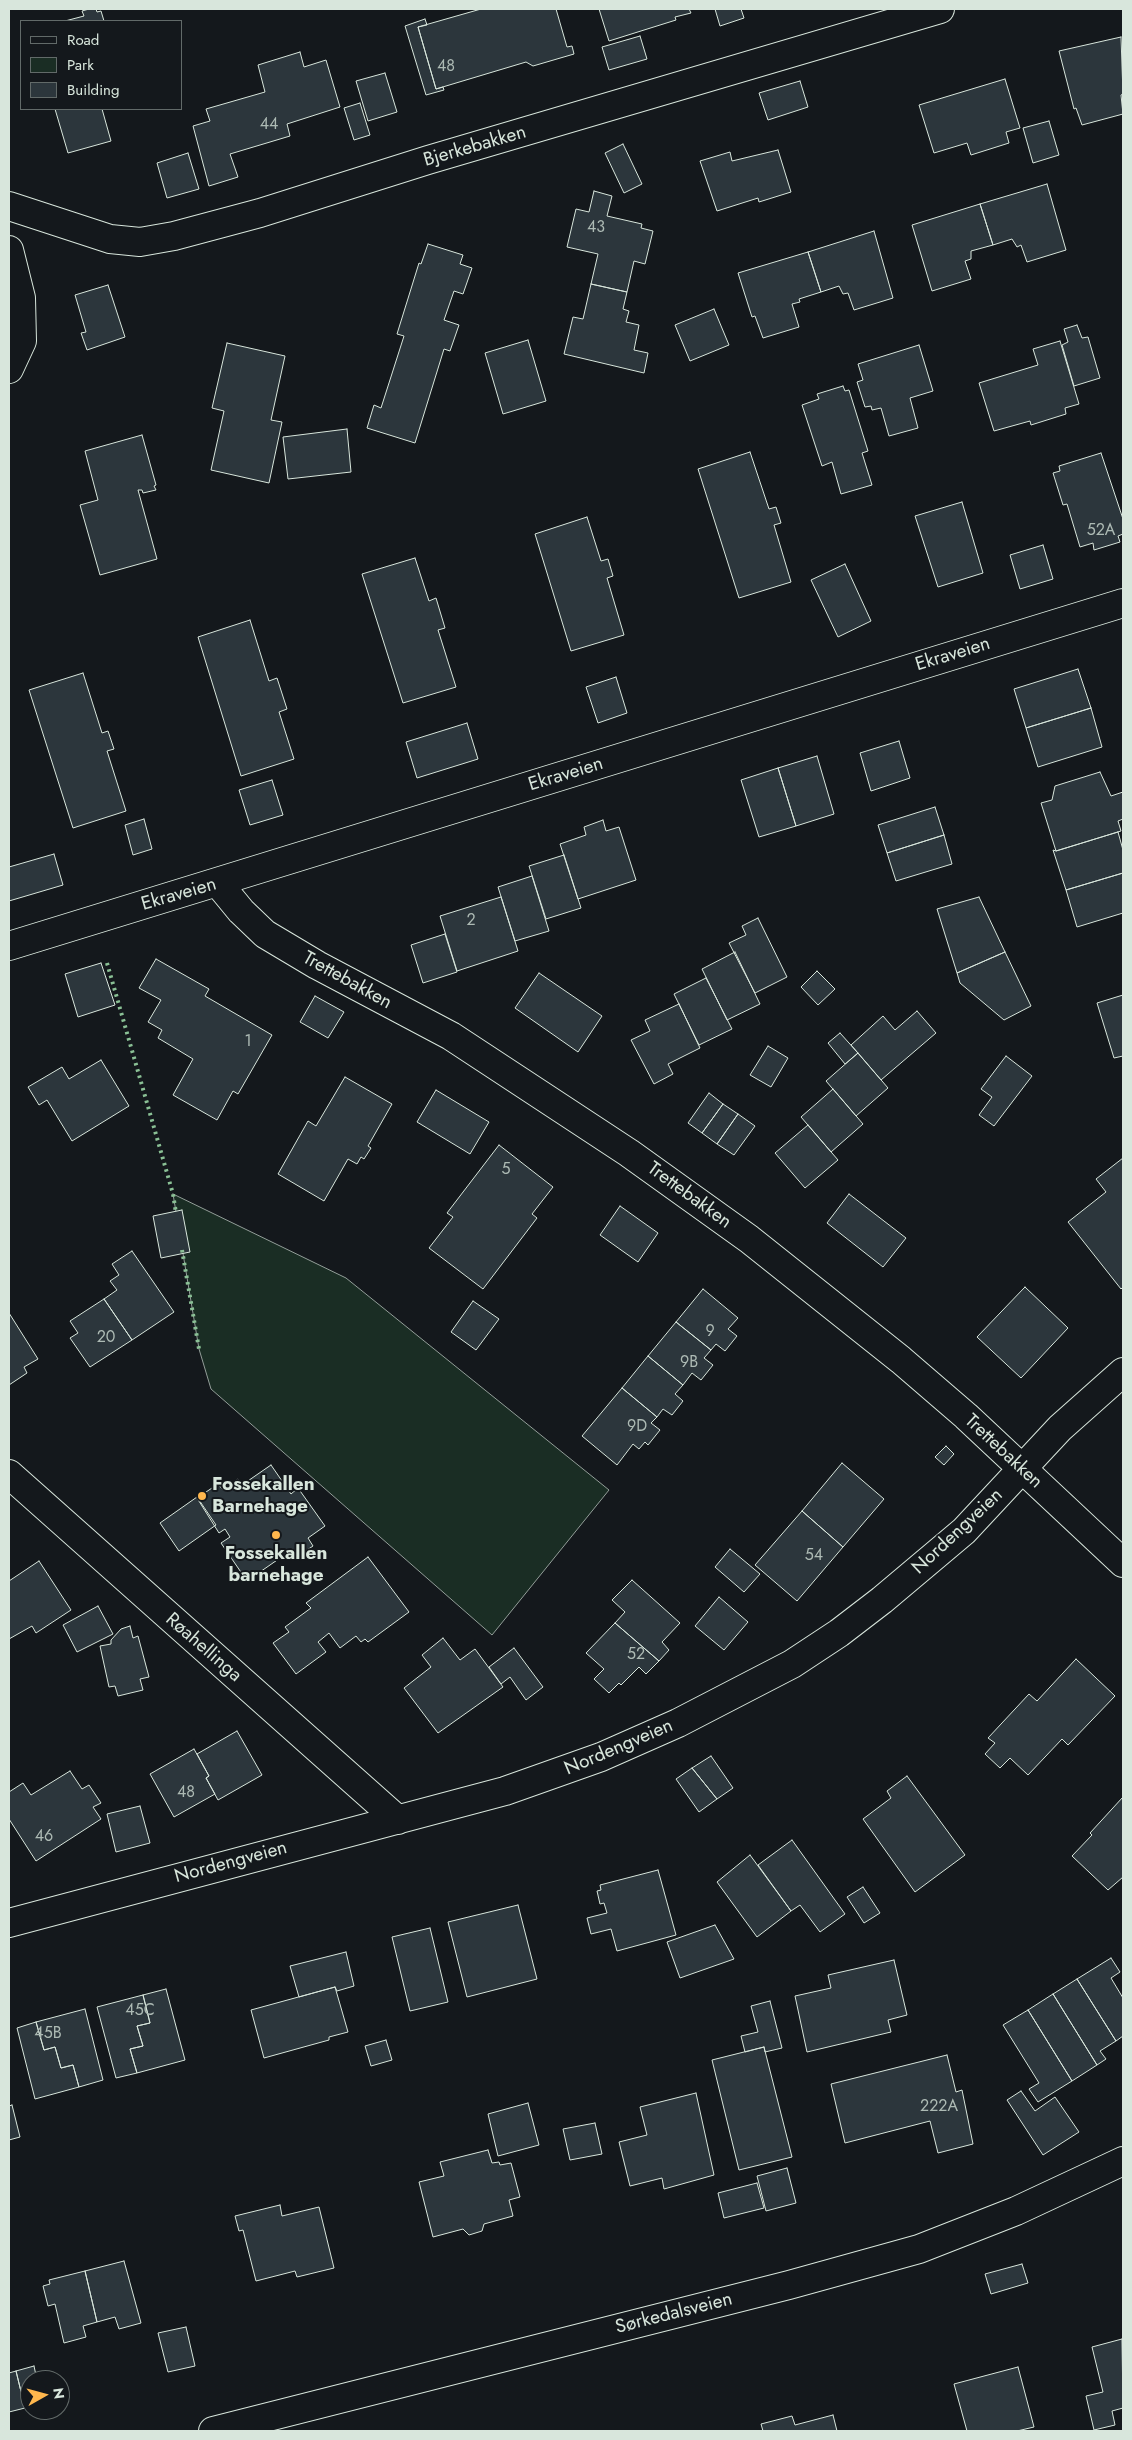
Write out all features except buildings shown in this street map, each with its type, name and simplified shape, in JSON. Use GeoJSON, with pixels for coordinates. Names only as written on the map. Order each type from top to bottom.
{"type":"FeatureCollection","features":[{"type":"Feature","properties":{"kind":"street","name":"Bjerkebakken"},"geometry":{"type":"LineString","coordinates":[[9,206],[110,239],[140,242],[174,236],[260,213],[428,160],[940,9]]}},
{"type":"Feature","properties":{"kind":"street"},"geometry":{"type":"LineString","coordinates":[[9,250],[21,298],[22,341],[9,369]]}},
{"type":"Feature","properties":{"kind":"street","name":"Ekraveien"},"geometry":{"type":"LineString","coordinates":[[9,946],[1123,603]]}},
{"type":"Feature","properties":{"kind":"street","name":"Trettebakken"},"geometry":{"type":"LineString","coordinates":[[218,883],[241,911],[265,934],[317,965],[451,1036],[629,1153],[749,1239],[900,1360],[1123,1563]]}},
{"type":"Feature","properties":{"kind":"street","name":"Nordengveien"},"geometry":{"type":"LineString","coordinates":[[9,1923],[505,1791],[601,1757],[678,1723],[792,1664],[838,1634],[923,1567],[964,1531],[1023,1470],[1060,1428],[1123,1372]]}},
{"type":"Feature","properties":{"kind":"street","name":"Røahellinga"},"geometry":{"type":"LineString","coordinates":[[9,1474],[398,1820]]}},
{"type":"Feature","properties":{"kind":"street","name":"Sørkedalsveien"},"geometry":{"type":"LineString","coordinates":[[213,2431],[789,2285],[919,2249],[1016,2211],[1123,2160]]}},
{"type":"Feature","properties":{"kind":"green space"},"geometry":{"type":"Polygon","coordinates":[[[173,1194],[346,1278],[609,1490],[492,1635],[211,1389],[199,1349],[173,1194]]]}},
{"type":"Feature","properties":{"kind":"hedge"},"geometry":{"type":"LineString","coordinates":[[107,963],[173,1194],[176,1213]]}},
{"type":"Feature","properties":{"kind":"hedge"},"geometry":{"type":"LineString","coordinates":[[182,1250],[199,1349]]}},
{"type":"Feature","properties":{"kind":"place","name":"Fossekallen Barnehage"},"geometry":{"type":"Point","coordinates":[202,1496]}},
{"type":"Feature","properties":{"kind":"place","name":"Fossekallen barnehage"},"geometry":{"type":"Point","coordinates":[276,1535]}}]}
